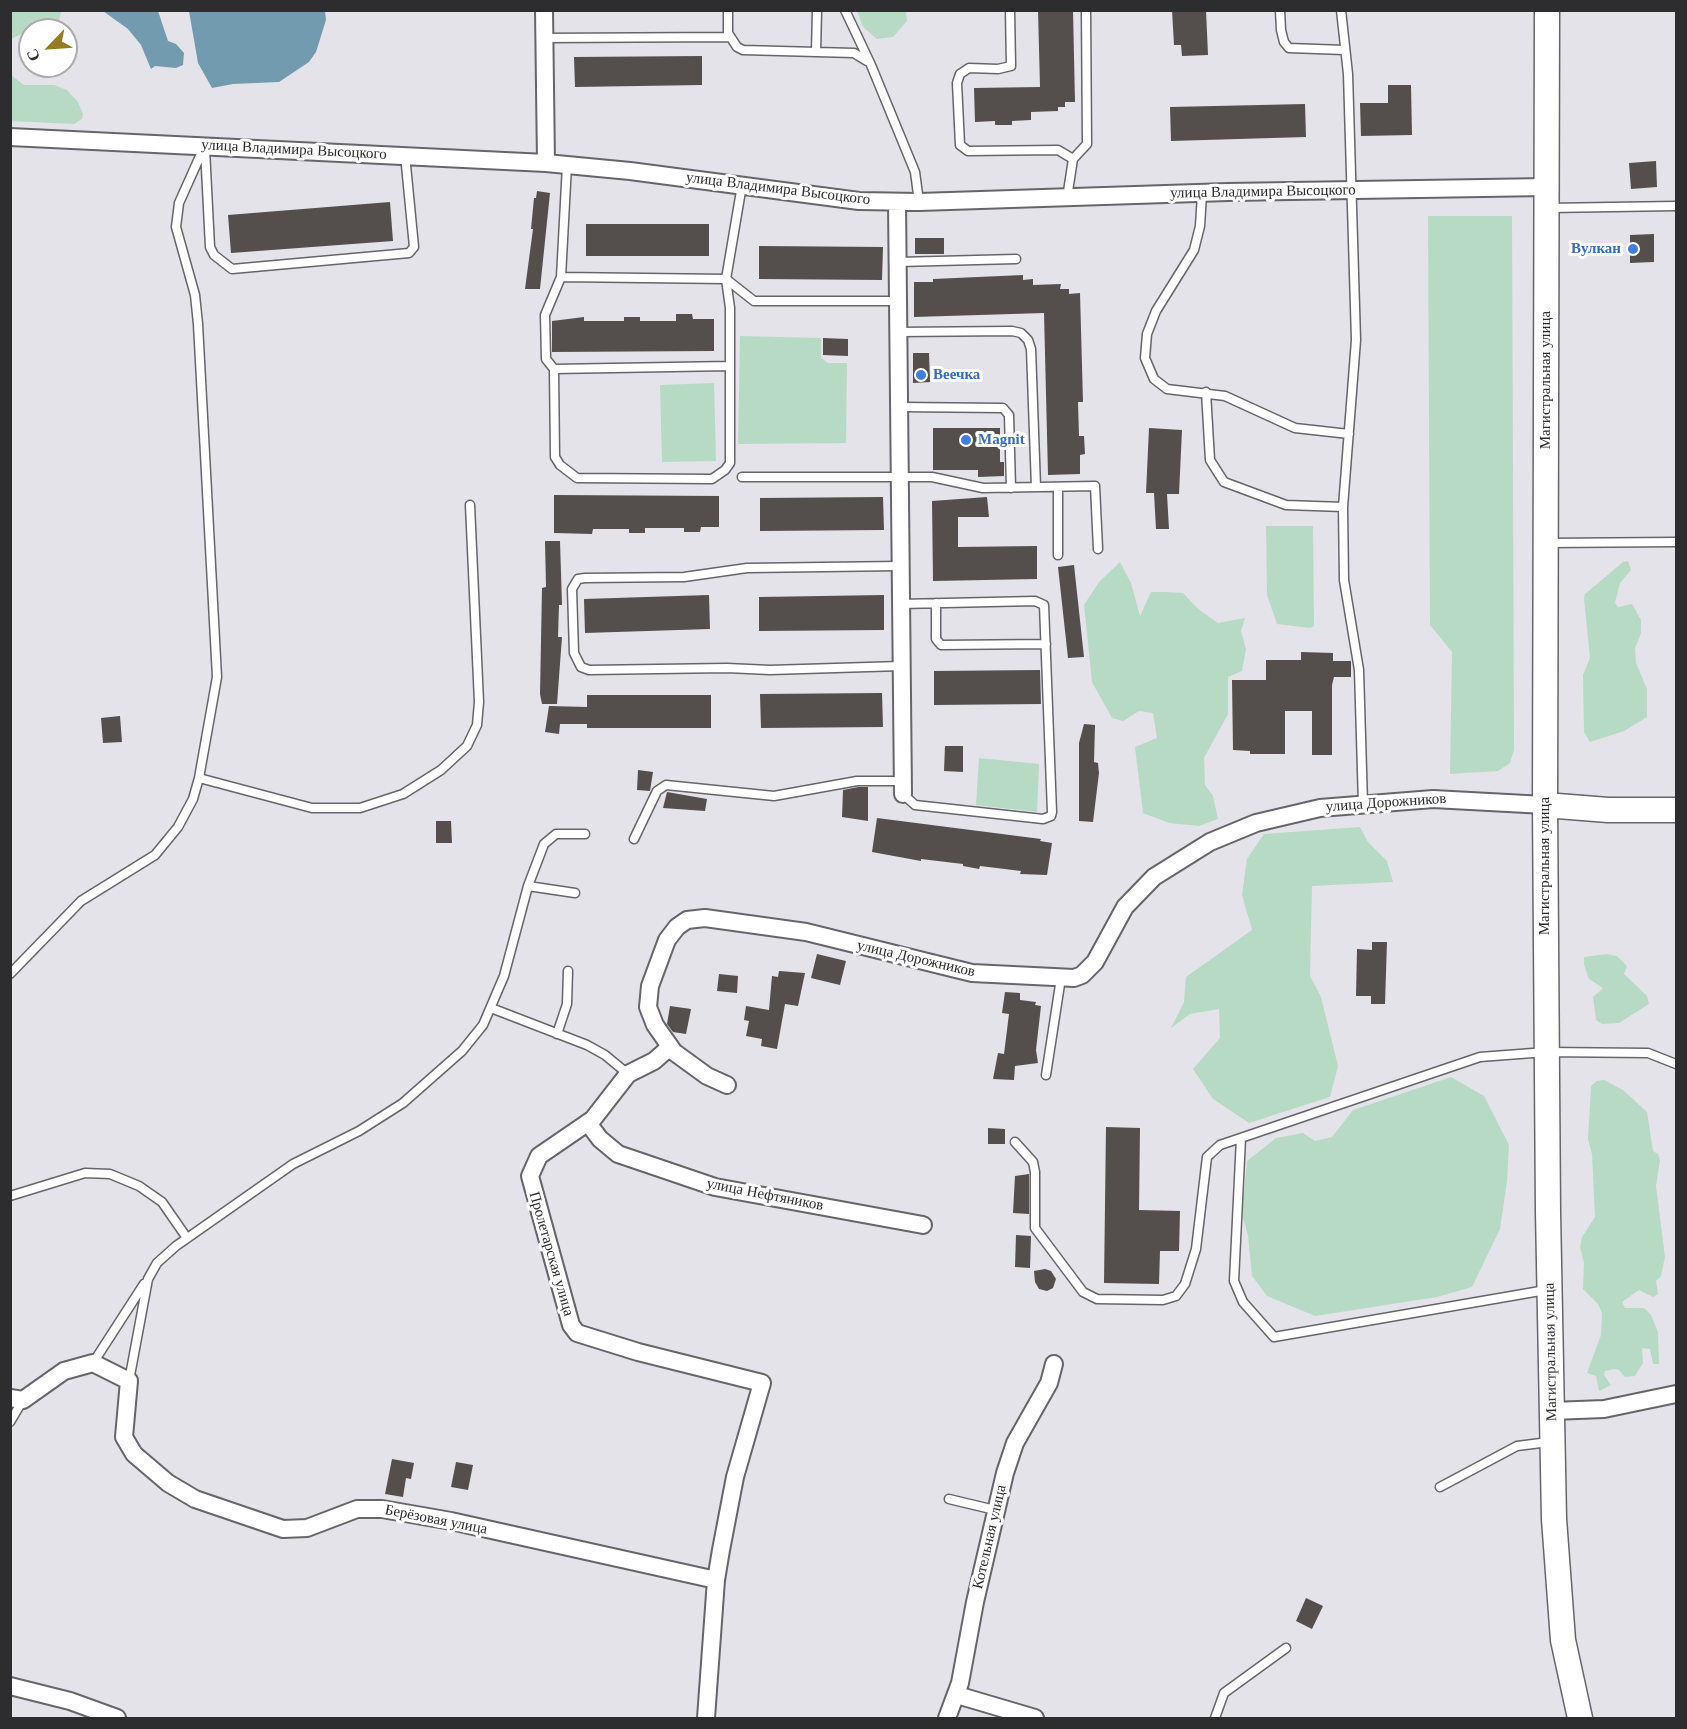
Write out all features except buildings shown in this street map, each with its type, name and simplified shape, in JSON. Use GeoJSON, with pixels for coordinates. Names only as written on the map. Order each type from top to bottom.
{"type":"FeatureCollection","features":[{"type":"Feature","properties":{"kind":"main road","name":"Магистральная улица"},"geometry":{"type":"LineString","coordinates":[[1548,10],[1545,805],[1549,1290],[1554,1519],[1563,1640],[1580,1719]]}},
{"type":"Feature","properties":{"kind":"main road"},"geometry":{"type":"LineString","coordinates":[[1545,805],[1608,810],[1677,810]]}},
{"type":"Feature","properties":{"kind":"street"},"geometry":{"type":"LineString","coordinates":[[544,10],[546,164]]}},
{"type":"Feature","properties":{"kind":"street","name":"улица Владимира Высоцкого"},"geometry":{"type":"LineString","coordinates":[[10,137],[405,155],[567,165],[742,185],[831,198],[897,202],[1352,190],[1547,198]]}},
{"type":"Feature","properties":{"kind":"street"},"geometry":{"type":"LineString","coordinates":[[897,202],[902,787]]}},
{"type":"Feature","properties":{"kind":"street","name":"улица Дорожников"},"geometry":{"type":"LineString","coordinates":[[727,1085],[707,1076],[670,1047],[651,1017],[648,998],[667,940],[677,927],[695,919],[806,932],[972,973],[1074,978],[1088,970],[1133,897],[1154,877],[1191,851],[1229,833],[1282,815],[1320,808],[1363,804],[1442,799],[1545,805]]}},
{"type":"Feature","properties":{"kind":"street","name":"Пролетарская улица"},"geometry":{"type":"LineString","coordinates":[[670,1047],[654,1061],[628,1074],[604,1107],[588,1123],[539,1156],[531,1176],[571,1325],[584,1337],[762,1383],[735,1477],[716,1580]]}},
{"type":"Feature","properties":{"kind":"street","name":"улица Нефтяников"},"geometry":{"type":"LineString","coordinates":[[588,1123],[600,1139],[618,1154],[715,1187],[923,1225]]}},
{"type":"Feature","properties":{"kind":"street"},"geometry":{"type":"LineString","coordinates":[[17,1399],[64,1371],[93,1363],[129,1381]]}},
{"type":"Feature","properties":{"kind":"street","name":"Котельная улица"},"geometry":{"type":"LineString","coordinates":[[947,1719],[957,1695],[995,1510],[1015,1443],[1049,1383],[1054,1364]]}},
{"type":"Feature","properties":{"kind":"street","name":"Берёзовая улица"},"geometry":{"type":"LineString","coordinates":[[129,1381],[123,1425],[127,1446],[168,1483],[216,1508],[283,1529],[296,1530],[357,1509],[406,1512],[716,1580]]}},
{"type":"Feature","properties":{"kind":"street"},"geometry":{"type":"LineString","coordinates":[[1552,1411],[1623,1407],[1677,1394]]}},
{"type":"Feature","properties":{"kind":"street"},"geometry":{"type":"LineString","coordinates":[[706,1719],[716,1580]]}},
{"type":"Feature","properties":{"kind":"street"},"geometry":{"type":"LineString","coordinates":[[10,1686],[70,1701],[117,1719]]}},
{"type":"Feature","properties":{"kind":"street"},"geometry":{"type":"LineString","coordinates":[[957,1695],[1035,1719]]}},
{"type":"Feature","properties":{"kind":"lane"},"geometry":{"type":"LineString","coordinates":[[728,10],[730,37],[737,47],[750,52],[854,53],[871,65]]}},
{"type":"Feature","properties":{"kind":"lane"},"geometry":{"type":"LineString","coordinates":[[816,52],[817,10]]}},
{"type":"Feature","properties":{"kind":"lane"},"geometry":{"type":"LineString","coordinates":[[845,10],[871,65],[915,172],[919,202]]}},
{"type":"Feature","properties":{"kind":"lane"},"geometry":{"type":"LineString","coordinates":[[1010,10],[1011,66],[998,69],[969,68],[960,74],[957,83],[960,145],[968,151],[1058,150],[1073,159]]}},
{"type":"Feature","properties":{"kind":"lane"},"geometry":{"type":"LineString","coordinates":[[1067,198],[1073,159],[1087,144],[1086,10]]}},
{"type":"Feature","properties":{"kind":"lane"},"geometry":{"type":"LineString","coordinates":[[1280,10],[1281,30],[1284,42],[1289,48],[1344,50]]}},
{"type":"Feature","properties":{"kind":"lane"},"geometry":{"type":"LineString","coordinates":[[1341,10],[1348,74],[1356,339],[1343,507],[1344,580],[1359,670],[1363,804]]}},
{"type":"Feature","properties":{"kind":"lane"},"geometry":{"type":"LineString","coordinates":[[544,38],[730,37]]}},
{"type":"Feature","properties":{"kind":"lane"},"geometry":{"type":"LineString","coordinates":[[205,145],[210,247],[214,255],[232,269],[409,253],[414,247],[405,155]]}},
{"type":"Feature","properties":{"kind":"lane"},"geometry":{"type":"LineString","coordinates":[[10,974],[81,901],[155,855],[185,814],[199,778],[217,677],[198,324],[195,295],[176,227],[179,202],[205,145]]}},
{"type":"Feature","properties":{"kind":"lane"},"geometry":{"type":"LineString","coordinates":[[567,165],[561,277],[545,315],[546,359],[554,369],[555,457],[568,472],[577,478],[712,478],[730,463],[730,308],[726,279],[742,185]]}},
{"type":"Feature","properties":{"kind":"lane"},"geometry":{"type":"LineString","coordinates":[[1202,194],[1200,226],[1194,250],[1156,311],[1147,334],[1144,348],[1149,370],[1160,385],[1174,391],[1206,392],[1225,396],[1295,428],[1349,434]]}},
{"type":"Feature","properties":{"kind":"lane"},"geometry":{"type":"LineString","coordinates":[[1547,198],[1677,206]]}},
{"type":"Feature","properties":{"kind":"lane"},"geometry":{"type":"LineString","coordinates":[[898,262],[1016,259]]}},
{"type":"Feature","properties":{"kind":"lane"},"geometry":{"type":"LineString","coordinates":[[561,277],[726,279],[754,301],[898,301]]}},
{"type":"Feature","properties":{"kind":"lane"},"geometry":{"type":"LineString","coordinates":[[898,332],[1012,331],[1021,333],[1028,340],[1031,349],[1036,487]]}},
{"type":"Feature","properties":{"kind":"lane"},"geometry":{"type":"LineString","coordinates":[[554,369],[730,366]]}},
{"type":"Feature","properties":{"kind":"lane"},"geometry":{"type":"LineString","coordinates":[[1206,392],[1208,452],[1212,466],[1224,482],[1286,505],[1343,507]]}},
{"type":"Feature","properties":{"kind":"lane"},"geometry":{"type":"LineString","coordinates":[[899,407],[1003,408],[1009,416],[1011,488]]}},
{"type":"Feature","properties":{"kind":"lane"},"geometry":{"type":"LineString","coordinates":[[742,477],[947,478],[976,487],[1095,486],[1098,549]]}},
{"type":"Feature","properties":{"kind":"lane"},"geometry":{"type":"LineString","coordinates":[[1058,487],[1058,555]]}},
{"type":"Feature","properties":{"kind":"lane"},"geometry":{"type":"LineString","coordinates":[[199,778],[312,808],[360,808],[403,794],[441,770],[467,746],[477,725],[479,702],[470,506]]}},
{"type":"Feature","properties":{"kind":"lane"},"geometry":{"type":"LineString","coordinates":[[1546,543],[1677,542]]}},
{"type":"Feature","properties":{"kind":"lane"},"geometry":{"type":"LineString","coordinates":[[900,566],[747,568],[684,577],[585,578],[578,579],[572,589],[574,653],[581,667],[590,670],[727,668],[770,670],[901,666]]}},
{"type":"Feature","properties":{"kind":"lane"},"geometry":{"type":"LineString","coordinates":[[936,603],[936,639],[941,645],[1046,644]]}},
{"type":"Feature","properties":{"kind":"lane"},"geometry":{"type":"LineString","coordinates":[[634,839],[657,791],[666,785],[774,796],[857,781],[902,787],[915,805],[1043,819],[1051,816],[1046,609],[1040,603],[901,604]]}},
{"type":"Feature","properties":{"kind":"lane"},"geometry":{"type":"LineString","coordinates":[[93,1363],[156,1263],[187,1238],[292,1164],[359,1131],[403,1103],[471,1043],[491,1008],[504,976],[528,886],[547,840],[560,833],[585,834]]}},
{"type":"Feature","properties":{"kind":"lane"},"geometry":{"type":"LineString","coordinates":[[528,886],[575,893]]}},
{"type":"Feature","properties":{"kind":"lane"},"geometry":{"type":"LineString","coordinates":[[557,1034],[567,1004],[568,971]]}},
{"type":"Feature","properties":{"kind":"lane"},"geometry":{"type":"LineString","coordinates":[[1046,1075],[1061,978]]}},
{"type":"Feature","properties":{"kind":"lane"},"geometry":{"type":"LineString","coordinates":[[491,1008],[605,1055],[628,1074]]}},
{"type":"Feature","properties":{"kind":"lane"},"geometry":{"type":"LineString","coordinates":[[1015,1142],[1033,1162],[1035,1228],[1083,1292],[1097,1299],[1163,1300],[1170,1299],[1180,1291],[1194,1257],[1207,1157],[1220,1146],[1474,1059],[1546,1052],[1648,1053],[1677,1064]]}},
{"type":"Feature","properties":{"kind":"lane"},"geometry":{"type":"LineString","coordinates":[[1241,1138],[1234,1281],[1243,1302],[1274,1337],[1549,1290]]}},
{"type":"Feature","properties":{"kind":"lane"},"geometry":{"type":"LineString","coordinates":[[10,1196],[85,1173],[110,1174],[139,1186],[162,1202],[187,1238]]}},
{"type":"Feature","properties":{"kind":"lane"},"geometry":{"type":"LineString","coordinates":[[129,1381],[148,1279]]}},
{"type":"Feature","properties":{"kind":"lane"},"geometry":{"type":"LineString","coordinates":[[10,1422],[17,1399]]}},
{"type":"Feature","properties":{"kind":"lane"},"geometry":{"type":"LineString","coordinates":[[1440,1487],[1517,1446],[1552,1442]]}},
{"type":"Feature","properties":{"kind":"lane"},"geometry":{"type":"LineString","coordinates":[[949,1500],[995,1510]]}},
{"type":"Feature","properties":{"kind":"lane"},"geometry":{"type":"LineString","coordinates":[[1215,1719],[1224,1694],[1286,1648]]}},
{"type":"Feature","properties":{"kind":"green space"},"geometry":{"type":"Polygon","coordinates":[[[11,10],[61,11],[60,18],[18,18],[18,36],[11,39],[11,10]]]}},
{"type":"Feature","properties":{"kind":"green space"},"geometry":{"type":"Polygon","coordinates":[[[857,11],[906,11],[907,21],[893,37],[877,39],[863,27],[857,11]]]}},
{"type":"Feature","properties":{"kind":"green space"},"geometry":{"type":"Polygon","coordinates":[[[11,75],[24,85],[54,85],[67,90],[78,102],[83,114],[82,119],[74,124],[11,121],[11,75]]]}},
{"type":"Feature","properties":{"kind":"green space"},"geometry":{"type":"Polygon","coordinates":[[[1428,216],[1512,216],[1514,750],[1510,763],[1498,771],[1450,774],[1452,652],[1430,625],[1428,216]]]}},
{"type":"Feature","properties":{"kind":"green space"},"geometry":{"type":"Polygon","coordinates":[[[740,336],[821,338],[821,358],[828,363],[847,363],[846,443],[738,444],[740,336]]]}},
{"type":"Feature","properties":{"kind":"green space"},"geometry":{"type":"Polygon","coordinates":[[[714,383],[716,461],[662,462],[660,385],[714,383]]]}},
{"type":"Feature","properties":{"kind":"green space"},"geometry":{"type":"Polygon","coordinates":[[[1266,526],[1313,526],[1314,626],[1310,628],[1277,624],[1267,595],[1266,526]]]}},
{"type":"Feature","properties":{"kind":"green space"},"geometry":{"type":"Polygon","coordinates":[[[1628,561],[1631,570],[1620,583],[1615,603],[1618,607],[1632,604],[1641,620],[1641,633],[1635,648],[1636,663],[1647,689],[1647,717],[1624,731],[1590,742],[1584,732],[1583,675],[1590,658],[1584,598],[1585,594],[1623,562],[1628,561]]]}},
{"type":"Feature","properties":{"kind":"green space"},"geometry":{"type":"Polygon","coordinates":[[[1120,562],[1131,583],[1140,616],[1151,592],[1165,592],[1183,593],[1198,609],[1218,623],[1245,618],[1241,631],[1246,649],[1242,671],[1228,677],[1228,714],[1204,758],[1205,785],[1213,796],[1218,819],[1199,826],[1169,823],[1143,813],[1135,747],[1157,738],[1153,713],[1139,711],[1123,721],[1112,718],[1092,682],[1084,605],[1099,582],[1120,562]]]}},
{"type":"Feature","properties":{"kind":"green space"},"geometry":{"type":"Polygon","coordinates":[[[979,758],[1039,764],[1037,812],[976,805],[979,758]]]}},
{"type":"Feature","properties":{"kind":"green space"},"geometry":{"type":"Polygon","coordinates":[[[1360,827],[1368,842],[1387,861],[1393,882],[1312,886],[1310,976],[1321,997],[1338,1066],[1330,1097],[1249,1123],[1213,1099],[1193,1069],[1220,1038],[1219,1009],[1190,1014],[1171,1028],[1184,1002],[1186,977],[1252,930],[1242,895],[1247,859],[1264,834],[1360,827]]]}},
{"type":"Feature","properties":{"kind":"green space"},"geometry":{"type":"Polygon","coordinates":[[[1607,954],[1617,956],[1627,966],[1624,974],[1647,996],[1649,1004],[1619,1023],[1602,1024],[1596,1020],[1593,997],[1603,988],[1589,979],[1584,957],[1607,954]]]}},
{"type":"Feature","properties":{"kind":"green space"},"geometry":{"type":"Polygon","coordinates":[[[1451,1077],[1484,1096],[1509,1145],[1507,1181],[1500,1229],[1472,1287],[1437,1297],[1315,1316],[1267,1296],[1252,1276],[1248,1236],[1242,1214],[1247,1161],[1276,1138],[1303,1133],[1315,1141],[1332,1137],[1353,1110],[1451,1077]]]}},
{"type":"Feature","properties":{"kind":"green space"},"geometry":{"type":"Polygon","coordinates":[[[1604,1080],[1623,1090],[1647,1112],[1653,1151],[1658,1154],[1660,1160],[1656,1186],[1665,1257],[1661,1276],[1656,1281],[1658,1294],[1653,1297],[1639,1290],[1622,1302],[1625,1308],[1644,1308],[1651,1315],[1658,1332],[1659,1364],[1653,1364],[1650,1349],[1642,1348],[1643,1363],[1635,1376],[1625,1377],[1619,1370],[1614,1369],[1605,1371],[1604,1375],[1611,1385],[1599,1391],[1596,1376],[1587,1373],[1601,1335],[1602,1313],[1598,1304],[1583,1289],[1584,1263],[1580,1247],[1582,1237],[1595,1217],[1592,1154],[1588,1139],[1591,1086],[1597,1081],[1604,1080]]]}},
{"type":"Feature","properties":{"kind":"water"},"geometry":{"type":"Polygon","coordinates":[[[103,11],[158,11],[168,41],[176,44],[184,53],[183,65],[176,68],[155,66],[151,69],[141,45],[128,29],[103,11]]]}},
{"type":"Feature","properties":{"kind":"water"},"geometry":{"type":"Polygon","coordinates":[[[189,11],[325,11],[326,20],[316,52],[309,62],[279,82],[233,84],[212,88],[198,63],[189,11]]]}},
{"type":"Feature","properties":{"kind":"place","name":"Вулкан"},"geometry":{"type":"Point","coordinates":[1633,249]}},
{"type":"Feature","properties":{"kind":"place","name":"Веечка"},"geometry":{"type":"Point","coordinates":[921,375]}},
{"type":"Feature","properties":{"kind":"place","name":"Magnit"},"geometry":{"type":"Point","coordinates":[966,440]}}]}
